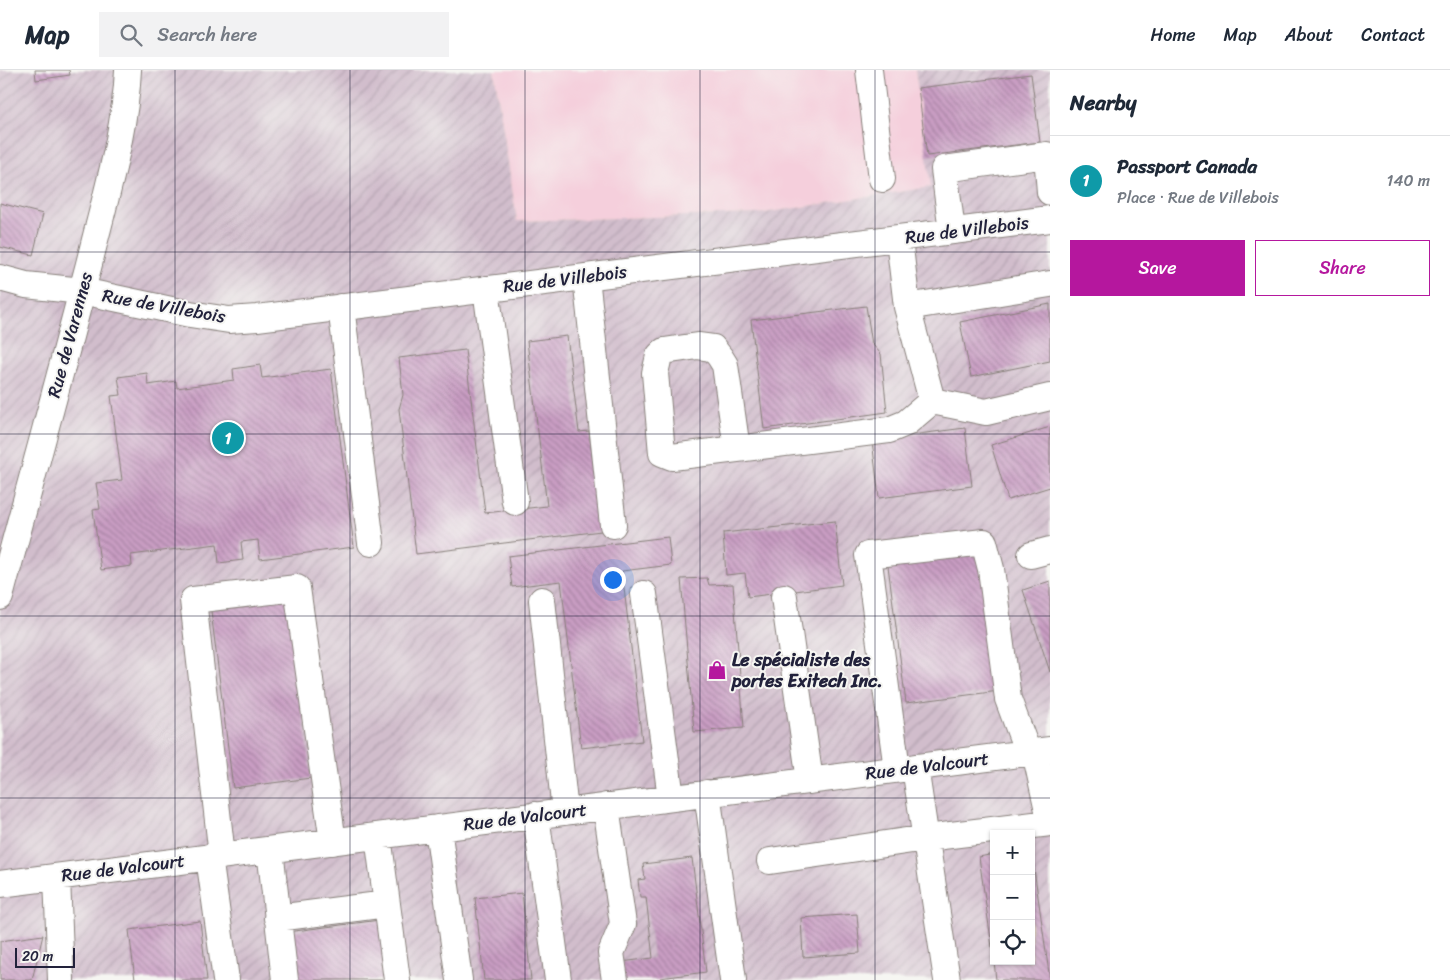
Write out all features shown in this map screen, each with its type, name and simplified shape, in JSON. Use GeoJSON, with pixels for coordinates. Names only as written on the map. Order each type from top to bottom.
{"type":"FeatureCollection","features":[{"type":"Feature","properties":{"kind":"street","name":"Rue de Varennes"},"geometry":{"type":"LineString","coordinates":[[0,597],[82,291],[115,158],[128,70]]}},
{"type":"Feature","properties":{"kind":"street"},"geometry":{"type":"LineString","coordinates":[[869,70],[882,179]]}},
{"type":"Feature","properties":{"kind":"street"},"geometry":{"type":"LineString","coordinates":[[952,232],[944,169],[1046,155],[1050,192]]}},
{"type":"Feature","properties":{"kind":"street","name":"Rue de Villebois"},"geometry":{"type":"LineString","coordinates":[[0,278],[26,285],[82,291],[190,314],[229,320],[1050,219]]}},
{"type":"Feature","properties":{"kind":"street"},"geometry":{"type":"LineString","coordinates":[[900,238],[907,307],[932,401]]}},
{"type":"Feature","properties":{"kind":"street"},"geometry":{"type":"LineString","coordinates":[[586,277],[613,525]]}},
{"type":"Feature","properties":{"kind":"street"},"geometry":{"type":"LineString","coordinates":[[907,307],[1050,284]]}},
{"type":"Feature","properties":{"kind":"street"},"geometry":{"type":"LineString","coordinates":[[486,289],[515,502]]}},
{"type":"Feature","properties":{"kind":"street"},"geometry":{"type":"LineString","coordinates":[[341,307],[371,543]]}},
{"type":"Feature","properties":{"kind":"street"},"geometry":{"type":"LineString","coordinates":[[737,448],[725,365],[720,357],[712,348],[698,346],[664,351],[659,356],[655,373],[662,454],[672,457],[889,430],[906,423],[932,401]]}},
{"type":"Feature","properties":{"kind":"street"},"geometry":{"type":"LineString","coordinates":[[932,401],[986,412],[1050,396]]}},
{"type":"Feature","properties":{"kind":"street"},"geometry":{"type":"LineString","coordinates":[[947,980],[926,838],[906,768],[868,555],[984,542],[991,569],[1008,699],[1038,752],[1050,819]]}},
{"type":"Feature","properties":{"kind":"street"},"geometry":{"type":"LineString","coordinates":[[226,980],[193,600],[297,588],[333,842]]}},
{"type":"Feature","properties":{"kind":"street"},"geometry":{"type":"LineString","coordinates":[[644,594],[671,798]]}},
{"type":"Feature","properties":{"kind":"street"},"geometry":{"type":"LineString","coordinates":[[784,597],[810,780]]}},
{"type":"Feature","properties":{"kind":"street"},"geometry":{"type":"LineString","coordinates":[[542,600],[566,812]]}},
{"type":"Feature","properties":{"kind":"street","name":"Rue de Valcourt"},"geometry":{"type":"LineString","coordinates":[[0,884],[1038,752]]}},
{"type":"Feature","properties":{"kind":"street"},"geometry":{"type":"LineString","coordinates":[[707,794],[733,980]]}},
{"type":"Feature","properties":{"kind":"street"},"geometry":{"type":"LineString","coordinates":[[606,806],[623,924],[611,953],[615,980]]}},
{"type":"Feature","properties":{"kind":"street"},"geometry":{"type":"LineString","coordinates":[[536,815],[558,980]]}},
{"type":"Feature","properties":{"kind":"street"},"geometry":{"type":"LineString","coordinates":[[770,861],[926,838],[1050,823]]}},
{"type":"Feature","properties":{"kind":"street"},"geometry":{"type":"LineString","coordinates":[[438,828],[459,980]]}},
{"type":"Feature","properties":{"kind":"street"},"geometry":{"type":"LineString","coordinates":[[378,836],[398,980]]}},
{"type":"Feature","properties":{"kind":"street"},"geometry":{"type":"LineString","coordinates":[[270,850],[285,980]]}},
{"type":"Feature","properties":{"kind":"street"},"geometry":{"type":"LineString","coordinates":[[57,877],[61,980]]}},
{"type":"Feature","properties":{"kind":"street"},"geometry":{"type":"LineString","coordinates":[[277,918],[387,904]]}},
{"type":"Feature","properties":{"kind":"shaded area"},"geometry":{"type":"Polygon","coordinates":[[[0,70],[494,70],[517,221],[757,214],[931,187],[915,70],[1050,70],[1050,980],[0,980],[0,70]]]}},
{"type":"Feature","properties":{"kind":"shaded area"},"geometry":{"type":"Polygon","coordinates":[[[494,70],[915,70],[932,187],[757,214],[517,221],[494,70]]]}},
{"type":"Feature","properties":{"kind":"building"},"geometry":{"type":"Polygon","coordinates":[[[35,70],[69,70],[70,75],[36,80],[35,70]]]}},
{"type":"Feature","properties":{"kind":"building"},"geometry":{"type":"Polygon","coordinates":[[[1031,74],[1040,142],[927,156],[918,88],[1031,74]]]}},
{"type":"Feature","properties":{"kind":"building"},"geometry":{"type":"Polygon","coordinates":[[[0,203],[43,214],[33,255],[0,247],[0,203]]]}},
{"type":"Feature","properties":{"kind":"building"},"geometry":{"type":"Polygon","coordinates":[[[1050,304],[1050,361],[971,377],[960,322],[1050,304]]]}},
{"type":"Feature","properties":{"kind":"building"},"geometry":{"type":"Polygon","coordinates":[[[866,306],[872,344],[881,354],[887,412],[764,429],[751,320],[866,306]]]}},
{"type":"Feature","properties":{"kind":"building"},"geometry":{"type":"Polygon","coordinates":[[[567,336],[579,432],[589,431],[601,531],[416,554],[399,409],[403,395],[399,358],[465,350],[485,513],[547,506],[527,341],[567,336]]]}},
{"type":"Feature","properties":{"kind":"building"},"geometry":{"type":"Polygon","coordinates":[[[260,365],[262,378],[331,369],[354,547],[260,559],[258,540],[241,542],[243,560],[219,563],[217,544],[131,555],[132,566],[101,570],[93,510],[100,509],[96,483],[122,480],[111,396],[121,395],[118,377],[147,373],[148,385],[176,381],[177,388],[234,380],[233,369],[260,365]]]}},
{"type":"Feature","properties":{"kind":"building"},"geometry":{"type":"Polygon","coordinates":[[[1050,427],[1050,487],[1008,500],[991,445],[1050,427]]]}},
{"type":"Feature","properties":{"kind":"building"},"geometry":{"type":"Polygon","coordinates":[[[965,428],[972,486],[879,498],[872,440],[965,428]]]}},
{"type":"Feature","properties":{"kind":"building"},"geometry":{"type":"Polygon","coordinates":[[[835,521],[842,585],[748,597],[745,573],[726,575],[723,533],[835,521]]]}},
{"type":"Feature","properties":{"kind":"building"},"geometry":{"type":"Polygon","coordinates":[[[668,537],[671,565],[622,571],[642,741],[581,748],[561,581],[512,587],[508,556],[668,537]]]}},
{"type":"Feature","properties":{"kind":"building"},"geometry":{"type":"Polygon","coordinates":[[[981,554],[999,691],[906,703],[888,566],[981,554]]]}},
{"type":"Feature","properties":{"kind":"building"},"geometry":{"type":"Polygon","coordinates":[[[707,578],[709,585],[733,584],[744,728],[694,732],[681,579],[707,578]]]}},
{"type":"Feature","properties":{"kind":"building"},"geometry":{"type":"Polygon","coordinates":[[[1050,581],[1050,672],[1023,590],[1050,581]]]}},
{"type":"Feature","properties":{"kind":"building"},"geometry":{"type":"Polygon","coordinates":[[[288,593],[311,778],[233,788],[210,603],[288,593]]]}},
{"type":"Feature","properties":{"kind":"building"},"geometry":{"type":"Polygon","coordinates":[[[990,855],[990,933],[979,857],[990,855]]]}},
{"type":"Feature","properties":{"kind":"building"},"geometry":{"type":"Polygon","coordinates":[[[692,858],[706,972],[660,978],[661,980],[623,980],[621,962],[653,958],[646,897],[640,897],[638,880],[645,879],[643,864],[692,858]]]}},
{"type":"Feature","properties":{"kind":"building"},"geometry":{"type":"Polygon","coordinates":[[[1035,876],[1050,980],[996,980],[994,965],[1035,965],[1035,876]]]}},
{"type":"Feature","properties":{"kind":"building"},"geometry":{"type":"Polygon","coordinates":[[[522,893],[531,980],[484,980],[475,898],[522,893]]]}},
{"type":"Feature","properties":{"kind":"building"},"geometry":{"type":"Polygon","coordinates":[[[857,914],[860,953],[803,957],[801,918],[857,914]]]}},
{"type":"Feature","properties":{"kind":"building"},"geometry":{"type":"Polygon","coordinates":[[[380,920],[388,980],[293,980],[287,932],[380,920]]]}},
{"type":"Feature","properties":{"kind":"building"},"geometry":{"type":"Polygon","coordinates":[[[200,921],[207,980],[135,980],[129,930],[200,921]]]}},
{"type":"Feature","properties":{"kind":"building"},"geometry":{"type":"Polygon","coordinates":[[[43,935],[32,980],[0,980],[0,941],[43,935]]]}},
{"type":"Feature","properties":{"kind":"place","name":"Passport Canada"},"geometry":{"type":"Point","coordinates":[228,438]}},
{"type":"Feature","properties":{"kind":"place","name":"Le spécialiste des portes Exitech Inc."},"geometry":{"type":"Point","coordinates":[717,670]}}]}
